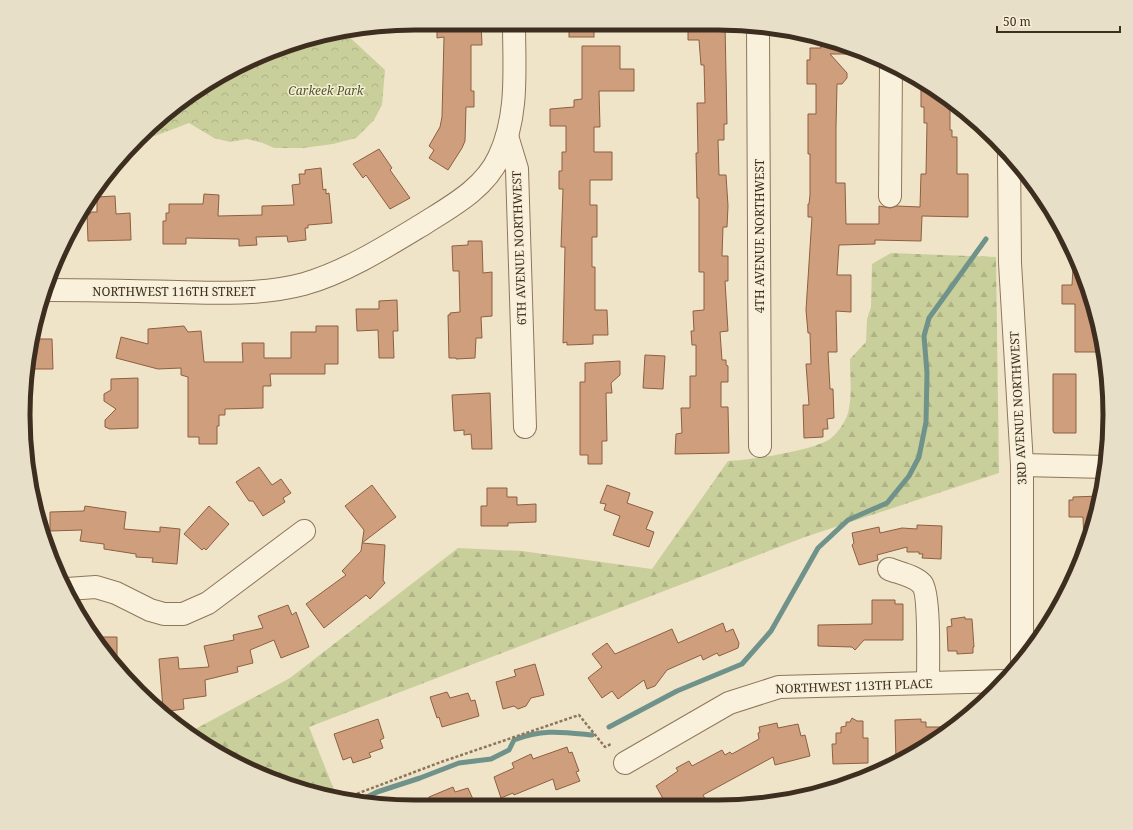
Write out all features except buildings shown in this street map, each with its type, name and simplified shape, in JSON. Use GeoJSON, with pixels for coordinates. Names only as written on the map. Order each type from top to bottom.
{"type":"FeatureCollection","features":[{"type":"Feature","properties":{"kind":"street","name":"6TH AVENUE NORTHWEST"},"geometry":{"type":"LineString","coordinates":[[514,30],[513,109],[507,136],[517,169],[525,427]]}},
{"type":"Feature","properties":{"kind":"street","name":"4TH AVENUE NORTHWEST"},"geometry":{"type":"LineString","coordinates":[[758,32],[760,446]]}},
{"type":"Feature","properties":{"kind":"street"},"geometry":{"type":"LineString","coordinates":[[890,71],[890,196]]}},
{"type":"Feature","properties":{"kind":"street","name":"NORTHWEST 116TH STREET"},"geometry":{"type":"LineString","coordinates":[[50,290],[234,293],[271,290],[306,283],[354,263],[451,206],[480,183],[491,171],[499,158],[507,136]]}},
{"type":"Feature","properties":{"kind":"street","name":"3RD AVENUE NORTHWEST"},"geometry":{"type":"LineString","coordinates":[[1009,164],[1010,263],[1022,465],[1022,650]]}},
{"type":"Feature","properties":{"kind":"street"},"geometry":{"type":"LineString","coordinates":[[1022,465],[1100,467]]}},
{"type":"Feature","properties":{"kind":"street"},"geometry":{"type":"LineString","coordinates":[[72,588],[85,587],[100,588],[116,593],[150,610],[164,614],[183,614],[208,603],[304,531]]}},
{"type":"Feature","properties":{"kind":"street"},"geometry":{"type":"LineString","coordinates":[[889,569],[917,580],[924,586],[927,600],[928,683]]}},
{"type":"Feature","properties":{"kind":"street","name":"NORTHWEST 113TH PLACE"},"geometry":{"type":"LineString","coordinates":[[626,763],[729,702],[779,687],[995,681]]}},
{"type":"Feature","properties":{"kind":"path"},"geometry":{"type":"LineString","coordinates":[[352,795],[441,762],[579,715],[605,747],[611,744]]}},
{"type":"Feature","properties":{"kind":"green space","name":"Carkeek Park"},"geometry":{"type":"Polygon","coordinates":[[[348,36],[385,70],[382,105],[374,120],[356,138],[333,144],[303,148],[274,148],[263,143],[247,139],[230,142],[214,138],[189,123],[150,137],[181,110],[222,82],[268,59],[315,43],[348,36]]]}},
{"type":"Feature","properties":{"kind":"green space"},"geometry":{"type":"Polygon","coordinates":[[[891,253],[996,257],[999,473],[805,537],[309,727],[335,792],[291,780],[268,771],[222,748],[194,730],[290,678],[458,548],[522,551],[652,569],[728,461],[765,457],[810,447],[830,439],[845,421],[850,402],[851,390],[850,359],[866,342],[867,319],[871,307],[872,264],[891,253]]]}},
{"type":"Feature","properties":{"kind":"waterway"},"geometry":{"type":"LineString","coordinates":[[609,727],[677,691],[742,664],[771,631],[818,548],[848,520],[887,503],[909,476],[919,457],[926,422],[927,373],[924,336],[929,318],[986,239]]}},
{"type":"Feature","properties":{"kind":"waterway"},"geometry":{"type":"LineString","coordinates":[[367,797],[377,792],[459,763],[491,759],[509,750],[514,740],[534,734],[552,732],[592,735]]}}]}
